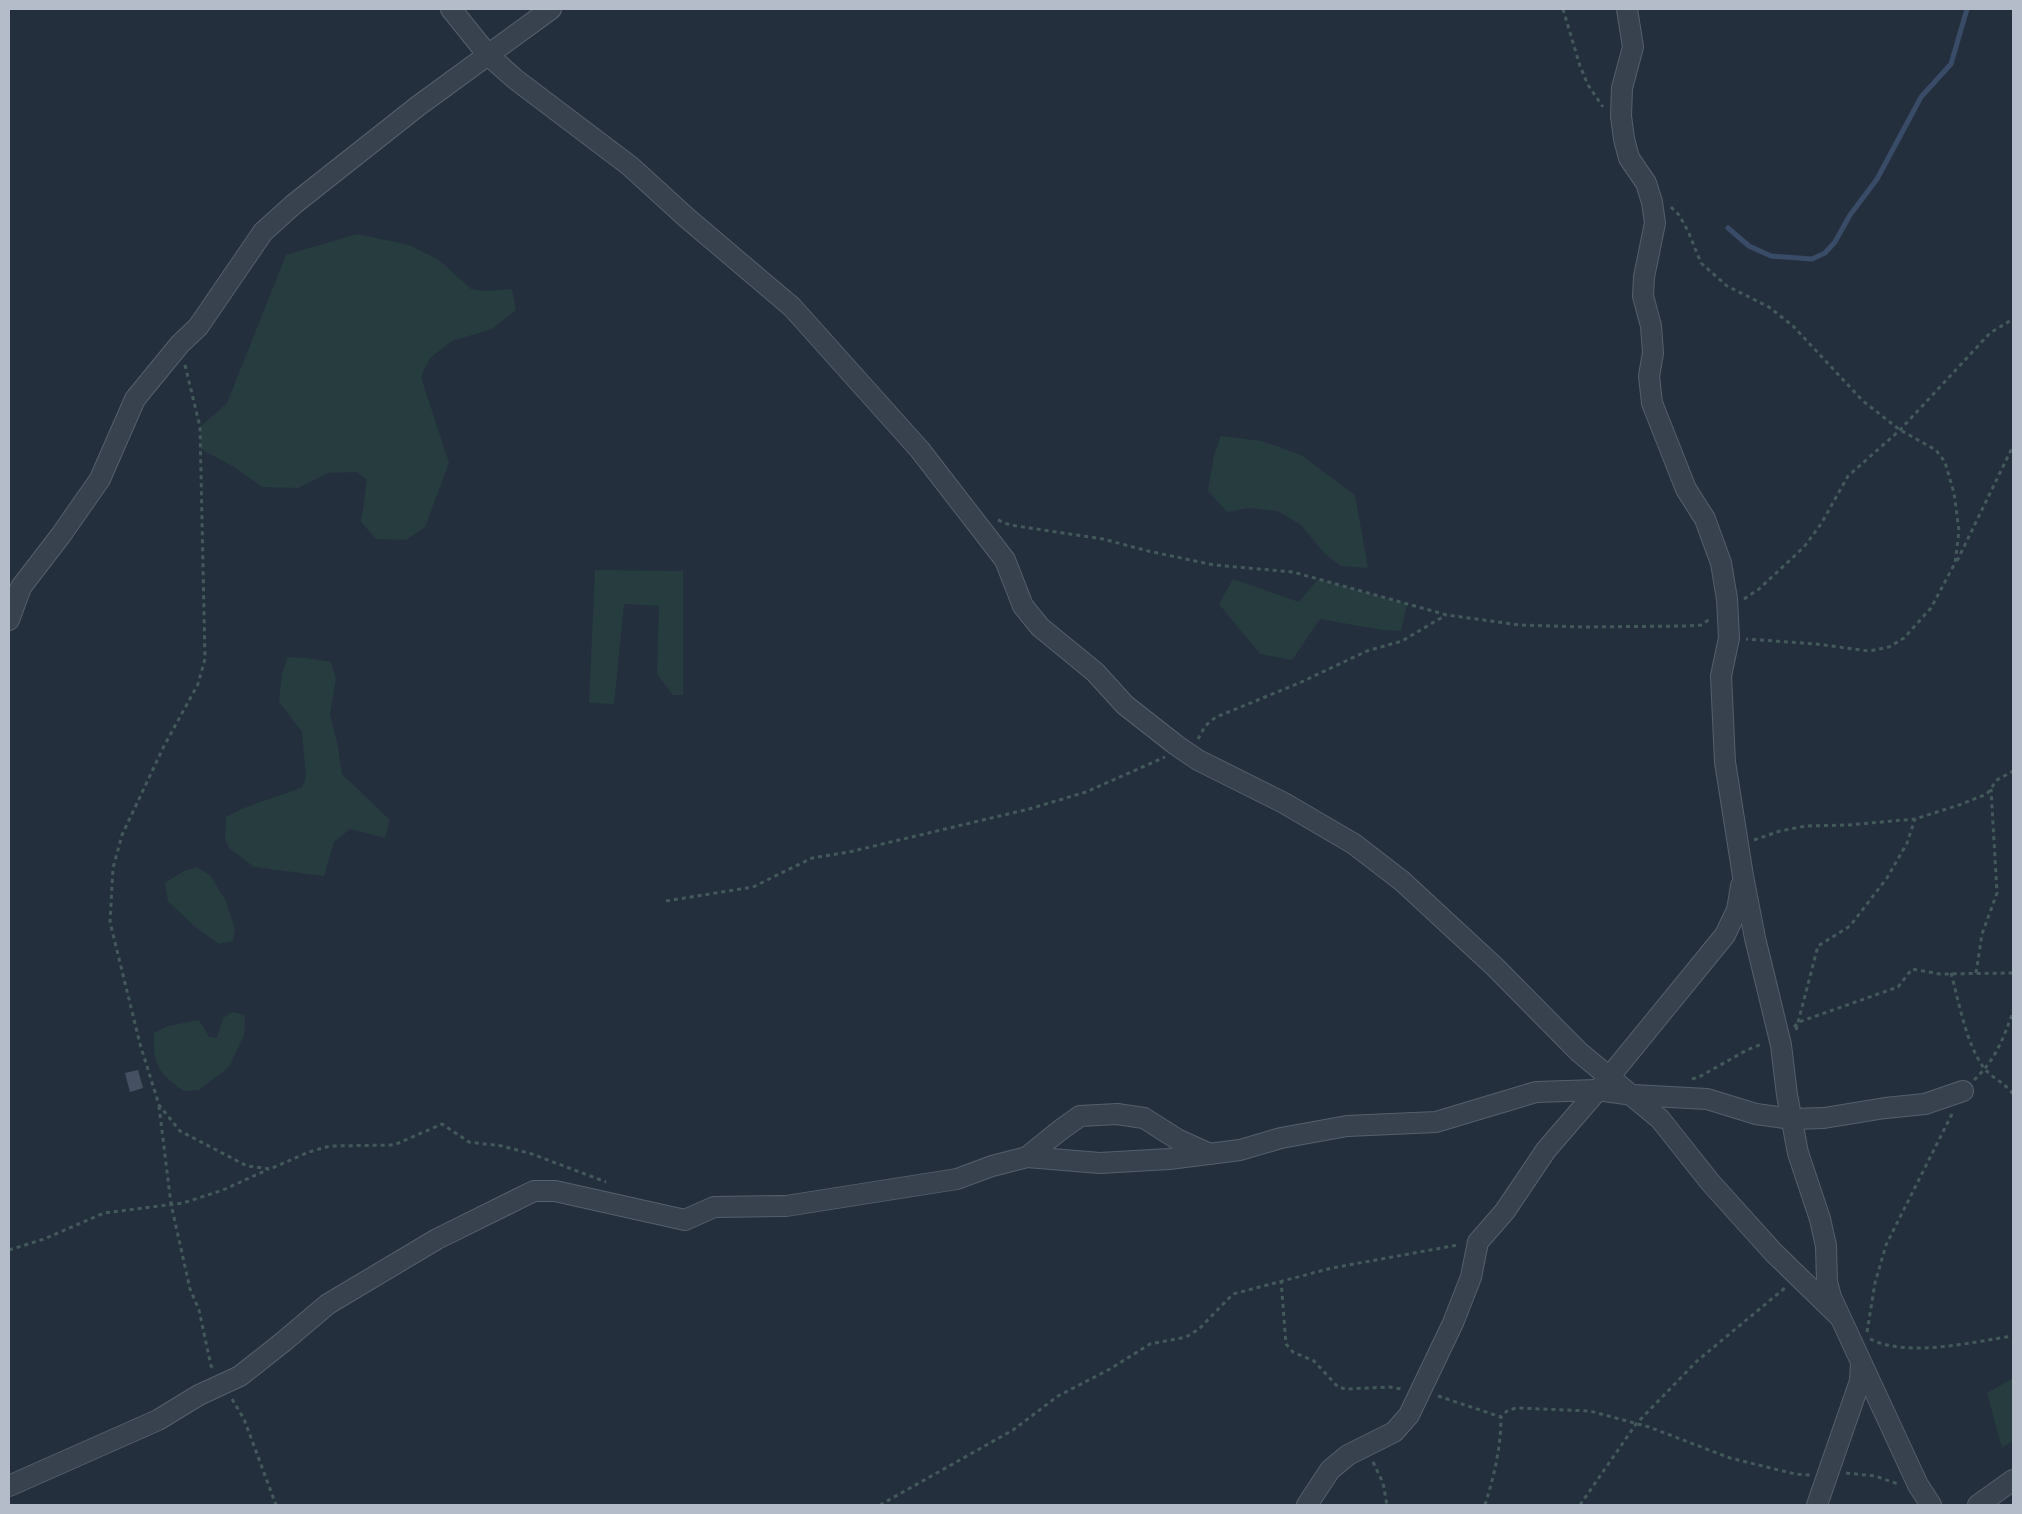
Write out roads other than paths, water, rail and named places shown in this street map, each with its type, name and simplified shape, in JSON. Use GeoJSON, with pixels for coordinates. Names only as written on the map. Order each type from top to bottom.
{"type":"FeatureCollection","features":[{"type":"Feature","properties":{"kind":"street"},"geometry":{"type":"LineString","coordinates":[[451,9],[488,56],[515,79],[630,166],[687,218],[792,307],[920,450],[1005,560],[1023,606],[1040,627],[1095,672],[1125,705],[1182,749],[1198,760],[1300,812],[1354,844],[1402,880],[1495,966],[1579,1052],[1604,1083],[1633,1095],[1660,1118],[1710,1182],[1773,1252],[1839,1316]]}},
{"type":"Feature","properties":{"kind":"street"},"geometry":{"type":"LineString","coordinates":[[9,620],[21,587],[61,536],[100,479],[135,399],[180,344],[198,327],[263,232],[294,204],[418,106],[551,9]]}},
{"type":"Feature","properties":{"kind":"street"},"geometry":{"type":"LineString","coordinates":[[1627,9],[1632,47],[1622,88],[1621,116],[1624,139],[1629,158],[1646,183],[1655,223],[1644,277],[1643,296],[1651,326],[1653,353],[1649,376],[1652,403],[1686,489],[1705,519],[1721,563],[1728,608],[1729,638],[1721,676],[1725,762],[1755,938],[1787,1034],[1791,1120],[1798,1152],[1820,1220],[1826,1246],[1827,1282],[1830,1297],[1918,1485],[1931,1505]]}},
{"type":"Feature","properties":{"kind":"street"},"geometry":{"type":"LineString","coordinates":[[1307,1505],[1330,1470],[1348,1455],[1394,1432],[1409,1415],[1453,1323],[1471,1278],[1478,1242],[1505,1211],[1546,1150],[1604,1083],[1725,935],[1737,910],[1743,876]]}},
{"type":"Feature","properties":{"kind":"street"},"geometry":{"type":"LineString","coordinates":[[9,1486],[158,1420],[198,1396],[240,1376],[328,1304],[436,1239],[534,1191],[563,1192],[685,1220],[714,1207],[786,1206],[957,1179],[992,1166],[1027,1157],[1100,1164],[1169,1159],[1240,1150],[1281,1138],[1348,1126],[1436,1122],[1536,1092],[1604,1083]]}},
{"type":"Feature","properties":{"kind":"street"},"geometry":{"type":"LineString","coordinates":[[1633,1095],[1706,1099],[1756,1114],[1791,1120],[1824,1118],[1884,1108],[1925,1104],[1963,1091]]}},
{"type":"Feature","properties":{"kind":"street"},"geometry":{"type":"LineString","coordinates":[[1027,1157],[1080,1116],[1117,1114],[1144,1118],[1177,1139],[1210,1154]]}},
{"type":"Feature","properties":{"kind":"street"},"geometry":{"type":"LineString","coordinates":[[1817,1505],[1860,1380],[1861,1363]]}},
{"type":"Feature","properties":{"kind":"street"},"geometry":{"type":"LineString","coordinates":[[1978,1505],[2013,1480]]}},
{"type":"Feature","properties":{"kind":"waterway"},"geometry":{"type":"LineString","coordinates":[[1728,228],[1749,246],[1771,256],[1812,259],[1825,253],[1835,242],[1850,215],[1877,179],[1921,97],[1951,64],[1967,9]]}}]}
